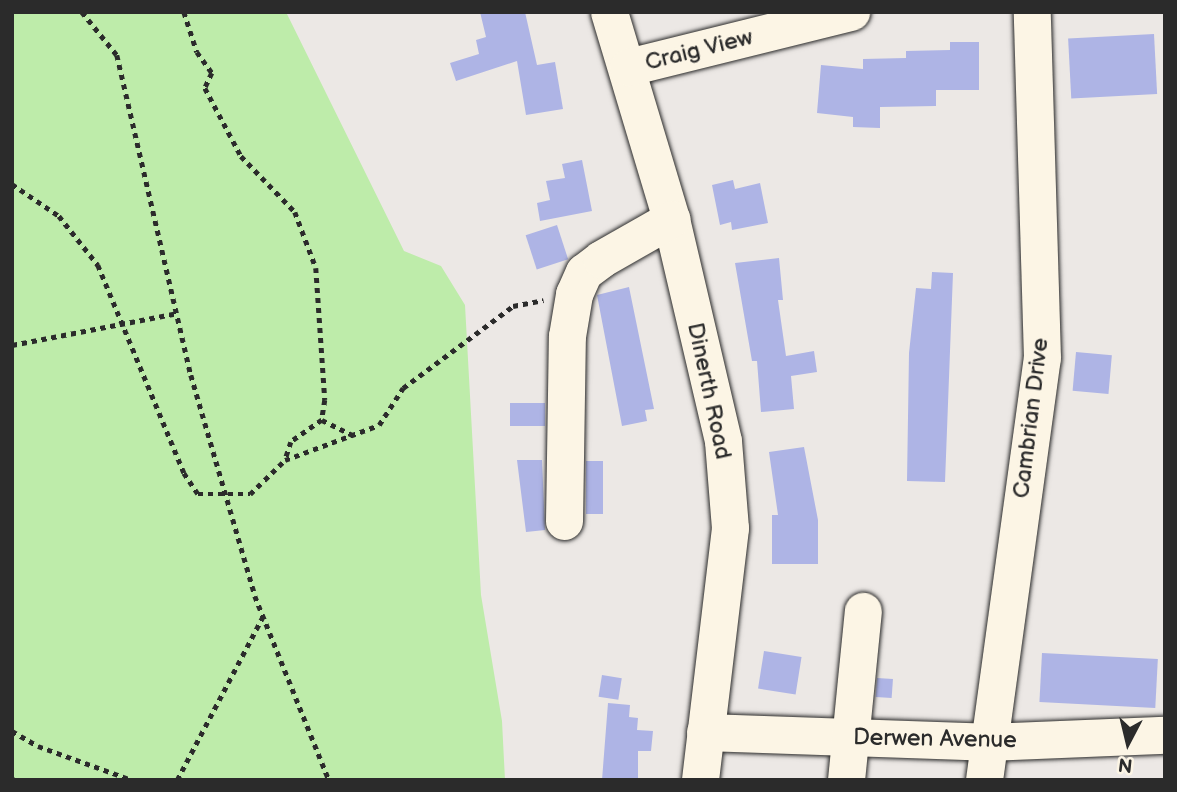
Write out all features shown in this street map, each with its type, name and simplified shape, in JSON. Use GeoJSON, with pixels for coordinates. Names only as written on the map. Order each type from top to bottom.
{"type":"FeatureCollection","features":[{"type":"Feature","properties":{"kind":"street","name":"Dinerth Road"},"geometry":{"type":"LineString","coordinates":[[609,12],[628,68],[671,219],[723,441],[730,528],[700,780]]}},
{"type":"Feature","properties":{"kind":"street","name":"Craig View"},"geometry":{"type":"LineString","coordinates":[[628,68],[851,12]]}},
{"type":"Feature","properties":{"kind":"street","name":"Cambrian Drive"},"geometry":{"type":"LineString","coordinates":[[984,780],[987,742],[1042,358],[1032,12]]}},
{"type":"Feature","properties":{"kind":"street"},"geometry":{"type":"LineString","coordinates":[[564,521],[566,336],[574,294],[584,272],[671,219]]}},
{"type":"Feature","properties":{"kind":"street"},"geometry":{"type":"LineString","coordinates":[[846,780],[863,611]]}},
{"type":"Feature","properties":{"kind":"street","name":"Derwen Avenue"},"geometry":{"type":"LineString","coordinates":[[705,732],[987,742],[1165,735]]}},
{"type":"Feature","properties":{"kind":"path"},"geometry":{"type":"LineString","coordinates":[[82,12],[117,55],[191,375],[229,492],[263,615],[329,780]]}},
{"type":"Feature","properties":{"kind":"path"},"geometry":{"type":"LineString","coordinates":[[184,12],[197,52],[212,73],[205,88],[241,156],[295,212],[316,268],[323,327],[322,420]]}},
{"type":"Feature","properties":{"kind":"path"},"geometry":{"type":"LineString","coordinates":[[12,184],[59,216],[98,265],[184,473],[198,494],[250,494],[285,460],[379,425],[403,388],[513,306],[574,294]]}},
{"type":"Feature","properties":{"kind":"path"},"geometry":{"type":"LineString","coordinates":[[12,345],[178,313]]}},
{"type":"Feature","properties":{"kind":"path"},"geometry":{"type":"LineString","coordinates":[[322,420],[353,435]]}},
{"type":"Feature","properties":{"kind":"path"},"geometry":{"type":"LineString","coordinates":[[285,460],[291,442],[322,420]]}},
{"type":"Feature","properties":{"kind":"path"},"geometry":{"type":"LineString","coordinates":[[177,780],[263,615]]}},
{"type":"Feature","properties":{"kind":"path"},"geometry":{"type":"LineString","coordinates":[[12,731],[38,746],[132,780]]}},
{"type":"Feature","properties":{"kind":"green space"},"geometry":{"type":"Polygon","coordinates":[[[12,12],[286,12],[404,251],[441,266],[465,305],[481,595],[502,721],[505,780],[12,780],[12,12]]]}},
{"type":"Feature","properties":{"kind":"building"},"geometry":{"type":"Polygon","coordinates":[[[480,12],[525,12],[537,65],[555,62],[563,109],[526,115],[517,61],[456,81],[450,63],[479,54],[476,40],[486,37],[480,12]]]}},
{"type":"Feature","properties":{"kind":"building"},"geometry":{"type":"Polygon","coordinates":[[[1154,34],[1157,94],[1071,98],[1068,39],[1154,34]]]}},
{"type":"Feature","properties":{"kind":"building"},"geometry":{"type":"Polygon","coordinates":[[[950,42],[979,42],[979,90],[936,90],[936,106],[880,107],[880,128],[853,127],[853,117],[817,113],[821,65],[863,69],[863,59],[906,58],[906,51],[950,50],[950,42]]]}},
{"type":"Feature","properties":{"kind":"building"},"geometry":{"type":"Polygon","coordinates":[[[582,160],[592,211],[540,221],[537,203],[550,200],[546,181],[565,178],[562,164],[582,160]]]}},
{"type":"Feature","properties":{"kind":"building"},"geometry":{"type":"Polygon","coordinates":[[[733,180],[735,189],[760,183],[768,223],[732,230],[731,222],[720,225],[712,185],[733,180]]]}},
{"type":"Feature","properties":{"kind":"building"},"geometry":{"type":"Polygon","coordinates":[[[557,225],[568,259],[537,269],[526,235],[557,225]]]}},
{"type":"Feature","properties":{"kind":"building"},"geometry":{"type":"Polygon","coordinates":[[[779,258],[783,300],[778,300],[786,356],[814,351],[817,372],[791,376],[794,409],[761,412],[757,361],[752,361],[735,263],[779,258]]]}},
{"type":"Feature","properties":{"kind":"building"},"geometry":{"type":"Polygon","coordinates":[[[932,272],[953,273],[945,482],[907,481],[909,353],[916,288],[931,289],[932,272]]]}},
{"type":"Feature","properties":{"kind":"building"},"geometry":{"type":"Polygon","coordinates":[[[629,287],[654,409],[645,410],[647,421],[622,426],[597,295],[629,287]]]}},
{"type":"Feature","properties":{"kind":"building"},"geometry":{"type":"Polygon","coordinates":[[[1076,352],[1112,355],[1108,394],[1073,391],[1076,352]]]}},
{"type":"Feature","properties":{"kind":"building"},"geometry":{"type":"Polygon","coordinates":[[[510,403],[545,403],[545,426],[510,426],[510,403]]]}},
{"type":"Feature","properties":{"kind":"building"},"geometry":{"type":"Polygon","coordinates":[[[804,447],[818,520],[818,564],[772,564],[772,515],[778,515],[769,452],[804,447]]]}},
{"type":"Feature","properties":{"kind":"building"},"geometry":{"type":"Polygon","coordinates":[[[517,460],[542,460],[545,530],[526,532],[517,460]]]}},
{"type":"Feature","properties":{"kind":"building"},"geometry":{"type":"Polygon","coordinates":[[[586,461],[603,461],[603,514],[586,514],[586,461]]]}},
{"type":"Feature","properties":{"kind":"building"},"geometry":{"type":"Polygon","coordinates":[[[764,651],[802,657],[796,694],[758,689],[764,651]]]}},
{"type":"Feature","properties":{"kind":"building"},"geometry":{"type":"Polygon","coordinates":[[[1042,653],[1158,659],[1155,708],[1039,702],[1042,653]]]}},
{"type":"Feature","properties":{"kind":"building"},"geometry":{"type":"Polygon","coordinates":[[[602,675],[622,678],[618,700],[599,697],[602,675]]]}},
{"type":"Feature","properties":{"kind":"building"},"geometry":{"type":"Polygon","coordinates":[[[877,678],[893,679],[892,698],[876,697],[877,678]]]}},
{"type":"Feature","properties":{"kind":"building"},"geometry":{"type":"Polygon","coordinates":[[[608,703],[630,705],[629,717],[638,718],[637,730],[653,731],[651,751],[638,751],[638,780],[602,780],[608,703]]]}}]}
